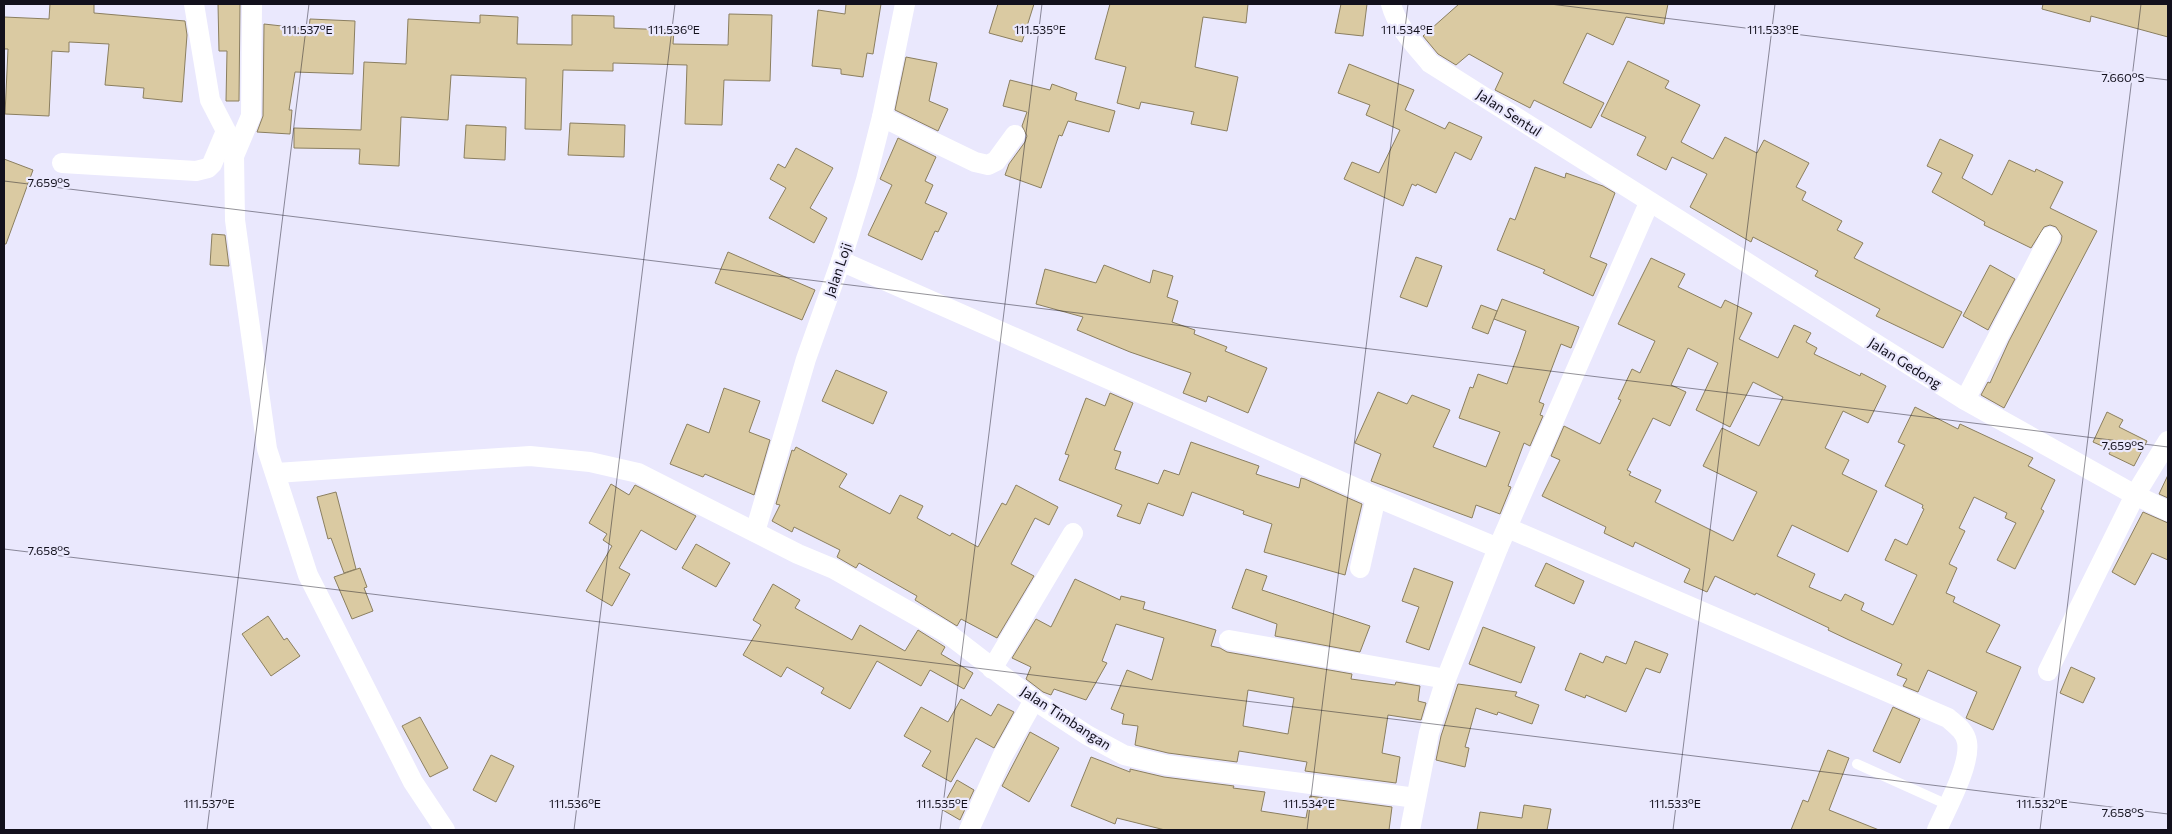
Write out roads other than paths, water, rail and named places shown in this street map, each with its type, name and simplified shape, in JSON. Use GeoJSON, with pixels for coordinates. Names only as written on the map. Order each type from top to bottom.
{"type":"FeatureCollection","features":[{"type":"Feature","properties":{"kind":"street"},"geometry":{"type":"LineString","coordinates":[[194,4],[210,100],[226,131],[234,156],[235,220],[267,450],[308,575],[413,782],[445,830]]}},
{"type":"Feature","properties":{"kind":"street"},"geometry":{"type":"LineString","coordinates":[[234,156],[250,116],[252,4]]}},
{"type":"Feature","properties":{"kind":"street","name":"Jalan Loji"},"geometry":{"type":"LineString","coordinates":[[755,532],[806,359],[841,261],[866,180],[882,118],[905,4]]}},
{"type":"Feature","properties":{"kind":"street","name":"Jalan Sentul"},"geometry":{"type":"LineString","coordinates":[[1390,4],[1406,34],[1430,63],[1649,202]]}},
{"type":"Feature","properties":{"kind":"street"},"geometry":{"type":"LineString","coordinates":[[882,118],[976,162],[988,165],[996,161],[1015,135]]}},
{"type":"Feature","properties":{"kind":"street"},"geometry":{"type":"LineString","coordinates":[[62,163],[196,172],[208,168],[212,164],[226,131]]}},
{"type":"Feature","properties":{"kind":"street"},"geometry":{"type":"LineString","coordinates":[[1410,830],[1429,733],[1446,679],[1498,548],[1649,202]]}},
{"type":"Feature","properties":{"kind":"street","name":"Jalan Gedong"},"geometry":{"type":"LineString","coordinates":[[1649,202],[1966,400],[2135,495],[2168,510]]}},
{"type":"Feature","properties":{"kind":"street"},"geometry":{"type":"LineString","coordinates":[[1966,400],[2050,237]]}},
{"type":"Feature","properties":{"kind":"street"},"geometry":{"type":"LineString","coordinates":[[841,261],[1376,498],[1498,548]]}},
{"type":"Feature","properties":{"kind":"street"},"geometry":{"type":"LineString","coordinates":[[2048,671],[2135,495],[2168,441]]}},
{"type":"Feature","properties":{"kind":"street","name":"Jalan Timbangan"},"geometry":{"type":"LineString","coordinates":[[276,473],[530,456],[590,462],[638,473],[798,554],[834,569],[947,633],[1034,700],[1087,735],[1124,755],[1143,761],[1416,798]]}},
{"type":"Feature","properties":{"kind":"street"},"geometry":{"type":"LineString","coordinates":[[1360,568],[1376,498]]}},
{"type":"Feature","properties":{"kind":"street"},"geometry":{"type":"LineString","coordinates":[[1508,528],[1948,718],[1963,732],[1967,752],[1937,830]]}},
{"type":"Feature","properties":{"kind":"street"},"geometry":{"type":"LineString","coordinates":[[992,669],[1073,533]]}},
{"type":"Feature","properties":{"kind":"street"},"geometry":{"type":"LineString","coordinates":[[1229,640],[1446,679]]}},
{"type":"Feature","properties":{"kind":"street"},"geometry":{"type":"LineString","coordinates":[[969,830],[1002,757],[1034,700]]}},
{"type":"Feature","properties":{"kind":"lane"},"geometry":{"type":"LineString","coordinates":[[1857,764],[1948,805]]}}]}
